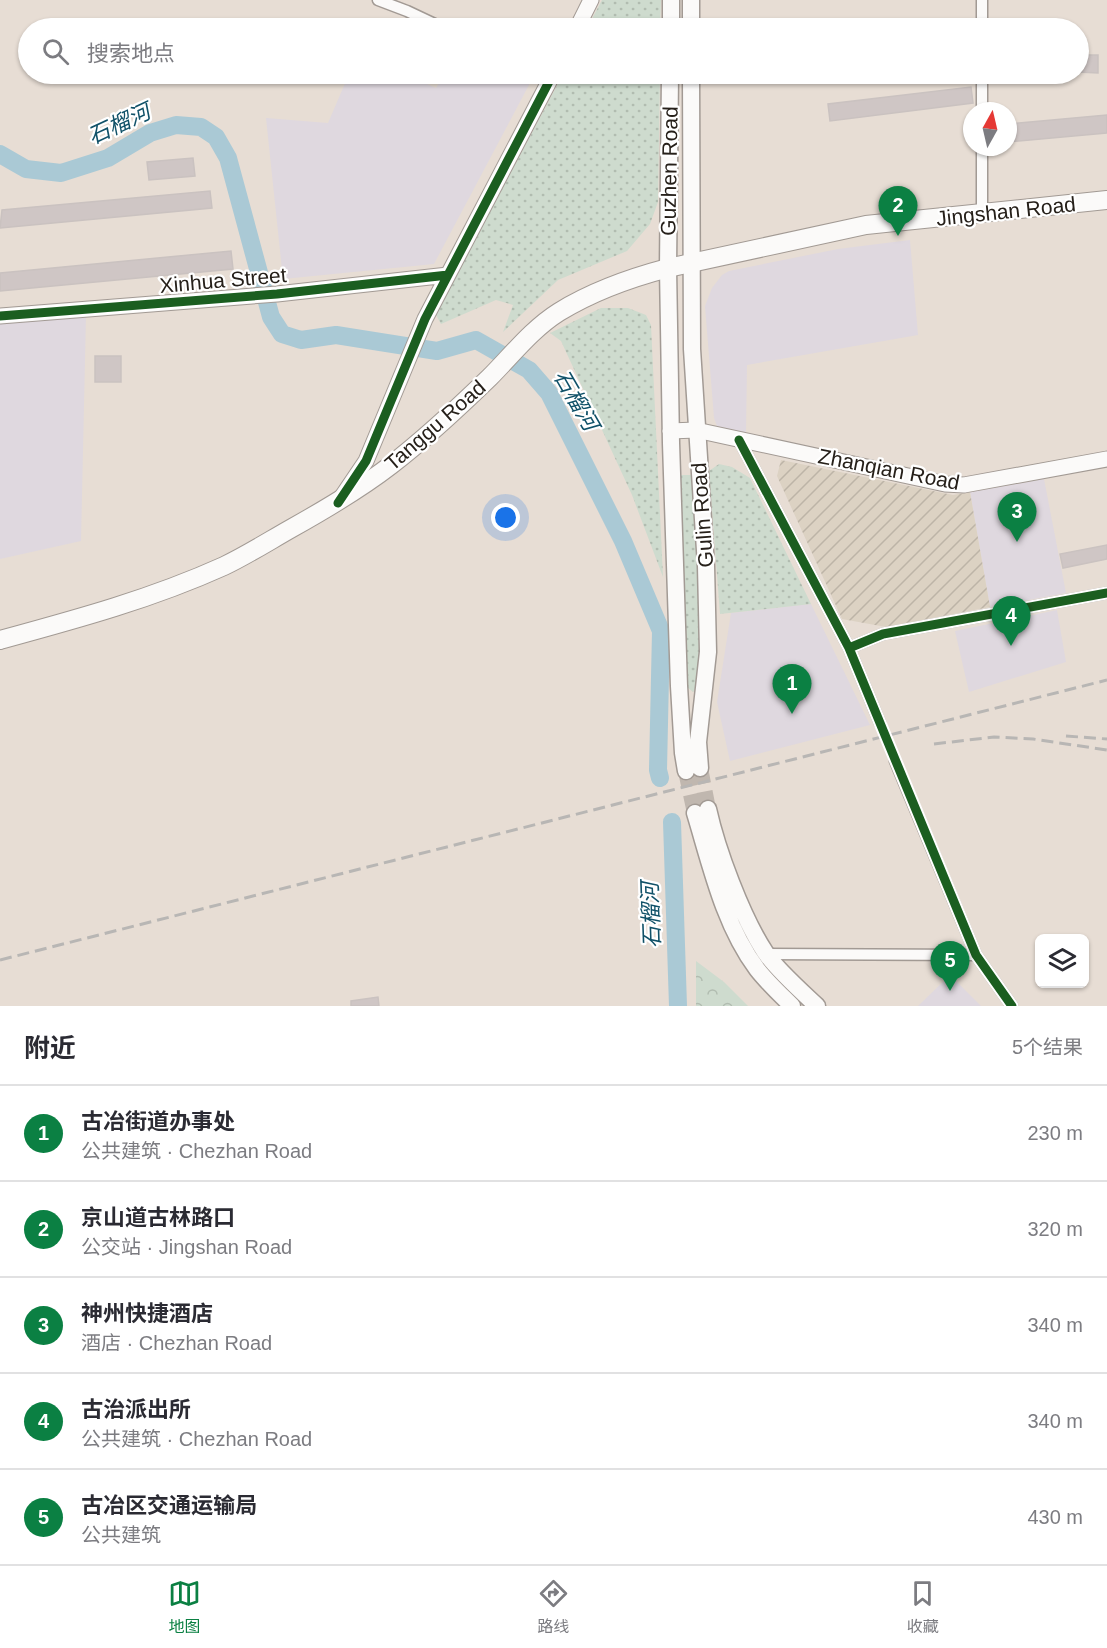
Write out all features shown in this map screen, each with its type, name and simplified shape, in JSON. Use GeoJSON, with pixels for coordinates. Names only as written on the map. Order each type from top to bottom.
{"type":"FeatureCollection","features":[{"type":"Feature","properties":{"kind":"highway","name":"Jingshan Road"},"geometry":{"type":"LineString","coordinates":[[693,262],[866,225],[1107,200]]}},
{"type":"Feature","properties":{"kind":"highway","name":"Tanggu Road"},"geometry":{"type":"LineString","coordinates":[[0,640],[97,614],[163,592],[226,565],[338,503],[391,465],[441,424],[525,340],[557,313],[589,295],[638,276],[693,262]]}},
{"type":"Feature","properties":{"kind":"main road"},"geometry":{"type":"LineString","coordinates":[[671,0],[671,18]]}},
{"type":"Feature","properties":{"kind":"main road"},"geometry":{"type":"LineString","coordinates":[[691,0],[691,18]]}},
{"type":"Feature","properties":{"kind":"main road","name":"Guzhen Road"},"geometry":{"type":"LineString","coordinates":[[668,268],[670,84]]}},
{"type":"Feature","properties":{"kind":"main road","name":"Guzhen Road"},"geometry":{"type":"LineString","coordinates":[[691,84],[693,262]]}},
{"type":"Feature","properties":{"kind":"main road","name":"Gulin Road"},"geometry":{"type":"LineString","coordinates":[[668,268],[670,431],[682,753],[693,770],[708,652],[706,566],[692,349],[693,262]]}},
{"type":"Feature","properties":{"kind":"main road"},"geometry":{"type":"LineString","coordinates":[[792,1006],[758,971],[724,908],[702,811],[744,913],[766,954],[817,1006]]}},
{"type":"Feature","properties":{"kind":"street"},"geometry":{"type":"LineString","coordinates":[[378,0],[422,18]]}},
{"type":"Feature","properties":{"kind":"street"},"geometry":{"type":"LineString","coordinates":[[582,18],[591,0]]}},
{"type":"Feature","properties":{"kind":"street"},"geometry":{"type":"LineString","coordinates":[[982,0],[982,18]]}},
{"type":"Feature","properties":{"kind":"street"},"geometry":{"type":"LineString","coordinates":[[338,503],[366,461],[425,319],[548,84]]}},
{"type":"Feature","properties":{"kind":"street"},"geometry":{"type":"LineString","coordinates":[[982,84],[982,102]]}},
{"type":"Feature","properties":{"kind":"street"},"geometry":{"type":"LineString","coordinates":[[982,156],[982,213]]}},
{"type":"Feature","properties":{"kind":"street","name":"Xinhua Street"},"geometry":{"type":"LineString","coordinates":[[0,316],[258,296],[448,275]]}},
{"type":"Feature","properties":{"kind":"street","name":"Zhanqian Road"},"geometry":{"type":"LineString","coordinates":[[670,431],[696,430],[945,484],[964,485],[1107,459]]}},
{"type":"Feature","properties":{"kind":"street"},"geometry":{"type":"LineString","coordinates":[[739,440],[849,648],[880,723]]}},
{"type":"Feature","properties":{"kind":"street"},"geometry":{"type":"LineString","coordinates":[[849,648],[883,634],[1107,593]]}},
{"type":"Feature","properties":{"kind":"street"},"geometry":{"type":"LineString","coordinates":[[895,761],[976,955],[1011,1006]]}},
{"type":"Feature","properties":{"kind":"street"},"geometry":{"type":"LineString","coordinates":[[747,954],[976,955]]}},
{"type":"Feature","properties":{"kind":"shaded area"},"geometry":{"type":"Polygon","coordinates":[[[345,84],[427,84],[436,88],[439,84],[529,84],[434,264],[283,279],[266,118],[328,123],[345,84]]]}},
{"type":"Feature","properties":{"kind":"shaded area"},"geometry":{"type":"Polygon","coordinates":[[[910,240],[918,335],[747,365],[746,433],[717,426],[714,418],[705,306],[712,288],[722,275],[729,271],[838,249],[910,240]]]}},
{"type":"Feature","properties":{"kind":"shaded area"},"geometry":{"type":"Polygon","coordinates":[[[86,315],[81,541],[0,559],[0,324],[86,315]]]}},
{"type":"Feature","properties":{"kind":"shaded area"},"geometry":{"type":"Polygon","coordinates":[[[781,460],[953,495],[970,492],[990,607],[886,627],[842,619],[777,476],[781,460]]]}},
{"type":"Feature","properties":{"kind":"shaded area"},"geometry":{"type":"Polygon","coordinates":[[[1044,479],[1066,593],[990,607],[970,492],[1044,479]]]}},
{"type":"Feature","properties":{"kind":"shaded area"},"geometry":{"type":"Polygon","coordinates":[[[811,604],[870,725],[730,761],[717,702],[731,613],[811,604]]]}},
{"type":"Feature","properties":{"kind":"shaded area"},"geometry":{"type":"Polygon","coordinates":[[[1057,610],[1066,662],[969,692],[955,631],[1057,610]]]}},
{"type":"Feature","properties":{"kind":"shaded area"},"geometry":{"type":"Polygon","coordinates":[[[950,975],[981,1006],[918,1006],[950,975]]]}},
{"type":"Feature","properties":{"kind":"green space"},"geometry":{"type":"Polygon","coordinates":[[[602,0],[661,0],[660,18],[592,18],[602,0]]]}},
{"type":"Feature","properties":{"kind":"green space"},"geometry":{"type":"Polygon","coordinates":[[[558,84],[660,84],[658,202],[650,224],[627,251],[558,280],[503,332],[513,305],[496,300],[441,324],[436,315],[558,84]]]}},
{"type":"Feature","properties":{"kind":"green space"},"geometry":{"type":"Polygon","coordinates":[[[601,308],[628,308],[646,315],[651,325],[663,577],[632,495],[561,341],[550,333],[601,308]]]}},
{"type":"Feature","properties":{"kind":"green space"},"geometry":{"type":"Polygon","coordinates":[[[719,464],[732,467],[750,478],[811,604],[720,614],[709,471],[719,464]]]}},
{"type":"Feature","properties":{"kind":"green space"},"geometry":{"type":"Polygon","coordinates":[[[679,475],[691,475],[694,482],[701,626],[698,688],[693,692],[687,687],[677,483],[679,475]]]}},
{"type":"Feature","properties":{"kind":"green space"},"geometry":{"type":"Polygon","coordinates":[[[696,961],[724,982],[748,1006],[696,1006],[696,961]]]}},
{"type":"Feature","properties":{"kind":"building"},"geometry":{"type":"Polygon","coordinates":[[[1089,55],[1098,55],[1098,73],[1089,73],[1089,55]]]}},
{"type":"Feature","properties":{"kind":"building"},"geometry":{"type":"Polygon","coordinates":[[[971,87],[973,102],[830,121],[828,104],[971,87]]]}},
{"type":"Feature","properties":{"kind":"building"},"geometry":{"type":"Polygon","coordinates":[[[1107,115],[1107,133],[1017,141],[1017,123],[1107,115]]]}},
{"type":"Feature","properties":{"kind":"building"},"geometry":{"type":"Polygon","coordinates":[[[193,158],[195,176],[149,180],[147,162],[193,158]]]}},
{"type":"Feature","properties":{"kind":"building"},"geometry":{"type":"Polygon","coordinates":[[[210,191],[212,208],[0,228],[2,210],[210,191]]]}},
{"type":"Feature","properties":{"kind":"building"},"geometry":{"type":"Polygon","coordinates":[[[231,251],[233,269],[0,291],[0,273],[231,251]]]}},
{"type":"Feature","properties":{"kind":"building"},"geometry":{"type":"Polygon","coordinates":[[[95,356],[121,356],[121,382],[95,382],[95,356]]]}},
{"type":"Feature","properties":{"kind":"building"},"geometry":{"type":"Polygon","coordinates":[[[1107,545],[1107,559],[1063,568],[1060,554],[1107,545]]]}},
{"type":"Feature","properties":{"kind":"building"},"geometry":{"type":"Polygon","coordinates":[[[378,997],[379,1006],[351,1006],[351,1001],[378,997]]]}},
{"type":"Feature","properties":{"kind":"waterway","name":"石榴河"},"geometry":{"type":"LineString","coordinates":[[0,154],[26,169],[61,173],[108,158],[150,133],[176,125],[201,127],[216,137],[228,158],[271,317],[282,334],[301,340],[336,335],[437,351],[476,340],[529,370],[549,393],[623,541],[661,631],[658,770],[660,778]]}},
{"type":"Feature","properties":{"kind":"waterway","name":"石榴河"},"geometry":{"type":"LineString","coordinates":[[672,822],[678,1006]]}},
{"type":"Feature","properties":{"kind":"tunnel"},"geometry":{"type":"LineString","coordinates":[[880,723],[895,761]]}},
{"type":"Feature","properties":{"kind":"tunnel"},"geometry":{"type":"LineString","coordinates":[[700,768],[708,809]]}},
{"type":"Feature","properties":{"kind":"tunnel"},"geometry":{"type":"LineString","coordinates":[[686,771],[695,813]]}},
{"type":"Feature","properties":{"kind":"railway"},"geometry":{"type":"LineString","coordinates":[[0,960],[1107,680]]}},
{"type":"Feature","properties":{"kind":"railway"},"geometry":{"type":"LineString","coordinates":[[1066,736],[1107,739]]}},
{"type":"Feature","properties":{"kind":"railway"},"geometry":{"type":"LineString","coordinates":[[934,744],[994,737],[1033,739],[1107,750]]}},
{"type":"Feature","properties":{"kind":"cycle path"},"geometry":{"type":"LineString","coordinates":[[338,503],[366,461],[425,319],[548,84]]}},
{"type":"Feature","properties":{"kind":"cycle path"},"geometry":{"type":"LineString","coordinates":[[0,316],[277,294],[448,275]]}},
{"type":"Feature","properties":{"kind":"cycle path"},"geometry":{"type":"LineString","coordinates":[[739,440],[849,648],[976,955],[1012,1006]]}},
{"type":"Feature","properties":{"kind":"cycle path"},"geometry":{"type":"LineString","coordinates":[[849,648],[883,634],[1107,593]]}},
{"type":"Feature","properties":{"kind":"place","name":"京山道古林路口"},"geometry":{"type":"Point","coordinates":[898,236]}},
{"type":"Feature","properties":{"kind":"place","name":"神州快捷酒店"},"geometry":{"type":"Point","coordinates":[1017,542]}},
{"type":"Feature","properties":{"kind":"place","name":"古治派出所"},"geometry":{"type":"Point","coordinates":[1011,646]}},
{"type":"Feature","properties":{"kind":"place","name":"古冶街道办事处"},"geometry":{"type":"Point","coordinates":[792,714]}},
{"type":"Feature","properties":{"kind":"place","name":"古冶区交通运输局"},"geometry":{"type":"Point","coordinates":[950,991]}}]}
